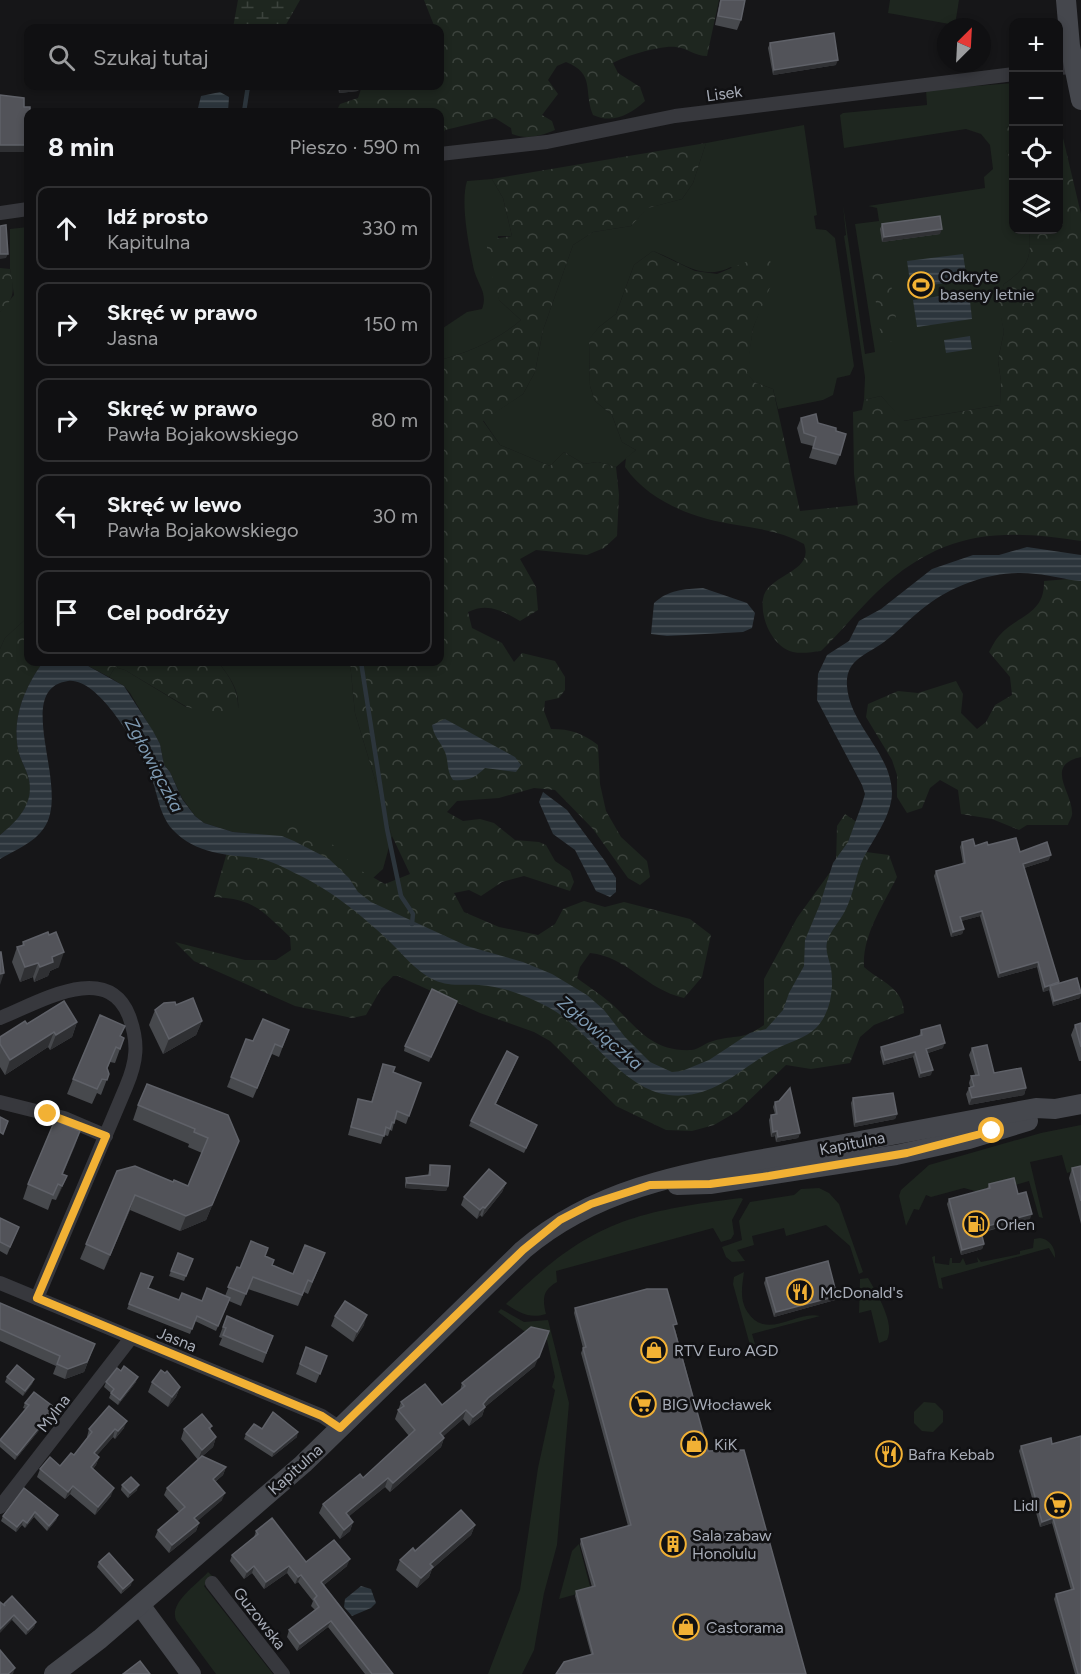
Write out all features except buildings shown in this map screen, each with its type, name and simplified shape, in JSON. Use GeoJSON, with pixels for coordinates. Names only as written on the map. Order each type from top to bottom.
{"type":"FeatureCollection","features":[{"type":"Feature","properties":{"kind":"street"},"geometry":{"type":"LineString","coordinates":[[1066,0],[1066,68],[1081,100]]}},
{"type":"Feature","properties":{"kind":"street","name":"Lisek"},"geometry":{"type":"LineString","coordinates":[[444,154],[547,142],[675,116],[1009,75]]}},
{"type":"Feature","properties":{"kind":"street"},"geometry":{"type":"LineString","coordinates":[[0,213],[24,210]]}},
{"type":"Feature","properties":{"kind":"street"},"geometry":{"type":"LineString","coordinates":[[0,1018],[84,987],[100,988],[117,996],[126,1010],[137,1047],[136,1064],[37,1298]]}},
{"type":"Feature","properties":{"kind":"street"},"geometry":{"type":"LineString","coordinates":[[0,1102],[64,1118],[106,1136]]}},
{"type":"Feature","properties":{"kind":"street","name":"Kapitulna"},"geometry":{"type":"LineString","coordinates":[[54,1674],[140,1605],[340,1428],[545,1231],[591,1204],[650,1185],[710,1184],[896,1155],[969,1139],[1040,1118],[1055,1109],[1081,1104]]}},
{"type":"Feature","properties":{"kind":"street","name":"Jasna"},"geometry":{"type":"LineString","coordinates":[[0,1283],[322,1416],[340,1428]]}},
{"type":"Feature","properties":{"kind":"street","name":"Mylna"},"geometry":{"type":"LineString","coordinates":[[0,1507],[131,1338]]}},
{"type":"Feature","properties":{"kind":"street","name":"Guzowska"},"geometry":{"type":"LineString","coordinates":[[212,1583],[283,1674]]}},
{"type":"Feature","properties":{"kind":"street"},"geometry":{"type":"LineString","coordinates":[[140,1605],[191,1674]]}},
{"type":"Feature","properties":{"kind":"green space"},"geometry":{"type":"Polygon","coordinates":[[[238,0],[300,0],[286,24],[234,24],[238,0]]]}},
{"type":"Feature","properties":{"kind":"green space"},"geometry":{"type":"Polygon","coordinates":[[[424,0],[719,0],[707,56],[669,47],[643,52],[613,63],[618,73],[640,87],[645,101],[620,117],[607,119],[593,115],[585,78],[581,72],[566,62],[557,66],[548,80],[558,94],[542,115],[552,121],[555,130],[539,135],[523,137],[512,134],[511,128],[495,118],[444,132],[444,108],[338,108],[340,104],[358,98],[361,90],[444,90],[444,24],[433,24],[424,0]]]}},
{"type":"Feature","properties":{"kind":"green space"},"geometry":{"type":"Polygon","coordinates":[[[890,0],[959,0],[956,18],[937,18],[937,22],[888,13],[890,0]]]}},
{"type":"Feature","properties":{"kind":"green space"},"geometry":{"type":"Polygon","coordinates":[[[1009,83],[1009,125],[1006,128],[1006,150],[1009,157],[1009,234],[1029,234],[1030,248],[1027,262],[1004,284],[999,303],[1004,332],[998,360],[1001,381],[1000,405],[903,421],[881,396],[864,400],[865,377],[844,236],[846,235],[843,205],[865,354],[875,352],[855,224],[879,221],[877,208],[868,206],[985,188],[984,177],[993,169],[990,145],[981,134],[966,129],[844,148],[840,115],[927,105],[926,90],[1009,83]]]}},
{"type":"Feature","properties":{"kind":"green space"},"geometry":{"type":"Polygon","coordinates":[[[804,125],[817,215],[814,216],[816,229],[826,230],[835,238],[854,366],[850,375],[837,378],[833,395],[823,400],[778,409],[773,389],[754,382],[746,373],[753,328],[762,304],[731,267],[720,271],[701,271],[653,251],[634,265],[616,314],[599,327],[589,340],[590,386],[595,401],[612,415],[622,442],[636,450],[616,467],[598,462],[584,464],[564,452],[550,466],[500,445],[483,420],[523,394],[535,372],[543,330],[573,245],[593,232],[631,226],[647,208],[682,199],[693,183],[706,143],[804,125]]]}},
{"type":"Feature","properties":{"kind":"green space"},"geometry":{"type":"Polygon","coordinates":[[[1009,125],[1009,157],[1006,150],[1006,128],[1009,125]]]}},
{"type":"Feature","properties":{"kind":"green space"},"geometry":{"type":"Polygon","coordinates":[[[1063,138],[1081,214],[1081,541],[1023,535],[997,535],[948,545],[902,571],[878,591],[821,651],[800,653],[786,649],[769,631],[764,615],[763,599],[766,591],[773,584],[797,568],[803,561],[806,554],[804,544],[772,532],[690,514],[661,500],[635,480],[625,467],[626,458],[636,450],[622,442],[612,415],[595,401],[590,386],[589,339],[599,327],[616,314],[634,265],[653,251],[695,271],[717,274],[753,259],[770,261],[777,271],[753,328],[747,373],[754,382],[773,389],[800,511],[858,505],[854,474],[853,412],[862,410],[864,400],[881,396],[904,421],[1000,405],[1001,381],[998,360],[1004,332],[998,303],[1004,284],[1027,262],[1030,248],[1029,234],[1063,234],[1063,138]]]}},
{"type":"Feature","properties":{"kind":"green space"},"geometry":{"type":"Polygon","coordinates":[[[706,143],[693,183],[682,199],[648,208],[631,226],[593,232],[573,245],[543,330],[535,372],[523,394],[483,421],[500,445],[550,466],[564,452],[584,464],[598,462],[616,467],[619,495],[617,536],[604,548],[587,555],[536,550],[520,559],[536,587],[538,610],[520,621],[495,609],[482,608],[468,612],[472,628],[502,643],[514,662],[522,653],[555,661],[565,677],[565,690],[559,698],[545,701],[544,711],[551,729],[576,732],[598,745],[600,784],[606,811],[621,837],[647,861],[650,877],[640,885],[628,878],[593,829],[555,790],[534,788],[499,798],[457,801],[447,812],[463,821],[480,819],[494,823],[515,840],[539,842],[546,845],[555,861],[570,871],[574,882],[570,891],[524,876],[502,882],[481,896],[469,890],[454,893],[464,912],[499,927],[538,935],[555,924],[563,909],[584,901],[605,907],[624,902],[690,919],[711,935],[702,977],[684,998],[658,988],[615,960],[590,953],[580,967],[577,978],[610,1002],[648,1038],[678,1050],[692,1050],[713,1041],[744,1035],[764,1025],[764,979],[797,918],[836,864],[837,826],[845,814],[861,825],[866,852],[889,855],[897,877],[870,932],[866,943],[864,967],[896,991],[903,1004],[904,1013],[874,1025],[860,1037],[850,1063],[811,1069],[786,1065],[738,1111],[714,1125],[692,1131],[666,1130],[616,1106],[550,1041],[534,1032],[480,1013],[398,976],[393,976],[381,989],[366,1015],[352,1018],[295,1006],[194,961],[175,942],[245,960],[276,960],[291,950],[290,937],[257,908],[239,900],[214,897],[228,849],[287,825],[306,828],[330,842],[356,868],[385,884],[410,874],[392,836],[355,713],[350,666],[444,666],[444,359],[503,334],[521,320],[499,300],[487,256],[487,240],[512,236],[503,198],[492,179],[706,143]]]}},
{"type":"Feature","properties":{"kind":"green space"},"geometry":{"type":"Polygon","coordinates":[[[492,179],[503,198],[512,236],[498,236],[499,300],[521,320],[503,334],[444,359],[444,327],[467,312],[482,309],[484,303],[474,270],[468,238],[464,201],[467,181],[492,179]]]}},
{"type":"Feature","properties":{"kind":"green space"},"geometry":{"type":"Polygon","coordinates":[[[24,227],[24,621],[5,638],[0,649],[0,312],[14,295],[10,269],[10,229],[24,227]]]}},
{"type":"Feature","properties":{"kind":"green space"},"geometry":{"type":"Polygon","coordinates":[[[885,267],[889,270],[899,339],[882,344],[871,269],[885,267]]]}},
{"type":"Feature","properties":{"kind":"green space"},"geometry":{"type":"Polygon","coordinates":[[[0,268],[10,269],[13,288],[9,302],[0,312],[0,268]]]}},
{"type":"Feature","properties":{"kind":"green space"},"geometry":{"type":"Polygon","coordinates":[[[1081,578],[1081,757],[1064,766],[1062,773],[1072,812],[1068,825],[1027,825],[1019,830],[992,819],[961,814],[958,790],[940,780],[930,788],[922,808],[907,813],[897,797],[897,775],[892,760],[866,717],[868,704],[898,691],[918,693],[956,681],[963,694],[961,713],[977,729],[986,722],[995,705],[1012,695],[1010,677],[989,652],[996,639],[1035,608],[1043,592],[1044,581],[1081,578]]]}},
{"type":"Feature","properties":{"kind":"green space"},"geometry":{"type":"Polygon","coordinates":[[[24,621],[24,666],[41,666],[26,692],[17,725],[18,749],[29,780],[29,797],[23,812],[0,835],[0,649],[5,638],[24,621]]]}},
{"type":"Feature","properties":{"kind":"green space"},"geometry":{"type":"Polygon","coordinates":[[[88,666],[221,666],[235,689],[238,709],[214,714],[187,707],[125,670],[115,667],[109,677],[88,666]]]}},
{"type":"Feature","properties":{"kind":"green space"},"geometry":{"type":"Polygon","coordinates":[[[221,666],[350,666],[355,713],[392,836],[383,869],[358,892],[272,836],[233,832],[204,823],[195,816],[164,765],[160,744],[130,693],[124,686],[109,677],[115,667],[125,670],[186,707],[238,709],[237,696],[230,678],[221,666]]]}},
{"type":"Feature","properties":{"kind":"green space"},"geometry":{"type":"Polygon","coordinates":[[[1081,1125],[1081,1169],[1067,1173],[1062,1155],[1030,1162],[1043,1218],[1039,1217],[1029,1181],[1015,1185],[1012,1181],[986,1188],[982,1193],[964,1188],[931,1197],[926,1195],[919,1210],[914,1209],[906,1226],[899,1196],[901,1190],[929,1165],[1041,1133],[1081,1125]]]}},
{"type":"Feature","properties":{"kind":"green space"},"geometry":{"type":"Polygon","coordinates":[[[819,1188],[829,1193],[839,1204],[863,1272],[859,1274],[850,1246],[826,1225],[786,1236],[784,1228],[752,1236],[754,1245],[737,1250],[745,1261],[732,1262],[726,1257],[722,1247],[742,1240],[739,1221],[750,1202],[794,1195],[801,1189],[819,1188]]]}},
{"type":"Feature","properties":{"kind":"green space"},"geometry":{"type":"Polygon","coordinates":[[[743,1199],[732,1220],[734,1234],[731,1239],[721,1242],[713,1228],[556,1271],[557,1282],[546,1291],[545,1295],[546,1314],[535,1316],[525,1314],[506,1304],[562,1255],[613,1226],[639,1216],[669,1209],[743,1199]]]}},
{"type":"Feature","properties":{"kind":"green space"},"geometry":{"type":"Polygon","coordinates":[[[1040,1238],[1052,1245],[1055,1258],[1049,1248],[941,1278],[943,1289],[939,1288],[932,1257],[935,1256],[935,1263],[949,1265],[950,1258],[952,1258],[952,1263],[960,1263],[963,1258],[966,1265],[978,1262],[977,1257],[981,1262],[1020,1254],[1020,1251],[1033,1248],[1034,1239],[1040,1238]]]}},
{"type":"Feature","properties":{"kind":"green space"},"geometry":{"type":"Polygon","coordinates":[[[744,1272],[742,1294],[744,1304],[749,1314],[757,1321],[774,1324],[811,1315],[820,1316],[752,1334],[755,1344],[750,1345],[733,1284],[734,1277],[744,1272]]]}},
{"type":"Feature","properties":{"kind":"green space"},"geometry":{"type":"Polygon","coordinates":[[[868,1278],[884,1308],[889,1326],[887,1340],[879,1343],[871,1310],[859,1313],[860,1279],[868,1278]]]}},
{"type":"Feature","properties":{"kind":"green space"},"geometry":{"type":"Polygon","coordinates":[[[501,1309],[524,1322],[548,1320],[569,1403],[557,1545],[544,1593],[534,1650],[522,1674],[488,1674],[520,1590],[538,1468],[555,1390],[552,1387],[555,1377],[547,1340],[524,1331],[498,1312],[501,1309]]]}},
{"type":"Feature","properties":{"kind":"green space"},"geometry":{"type":"Polygon","coordinates":[[[924,1402],[935,1403],[943,1411],[943,1422],[933,1432],[922,1431],[914,1423],[914,1412],[924,1402]]]}},
{"type":"Feature","properties":{"kind":"green space"},"geometry":{"type":"Polygon","coordinates":[[[579,1544],[591,1590],[559,1599],[572,1551],[579,1544]]]}},
{"type":"Feature","properties":{"kind":"green space"},"geometry":{"type":"Polygon","coordinates":[[[208,1572],[223,1586],[212,1577],[204,1586],[273,1674],[216,1674],[176,1620],[176,1607],[180,1600],[208,1572]]]}},
{"type":"Feature","properties":{"kind":"water"},"geometry":{"type":"Polygon","coordinates":[[[220,92],[229,97],[228,108],[198,108],[201,96],[220,92]]]}},
{"type":"Feature","properties":{"kind":"water"},"geometry":{"type":"Polygon","coordinates":[[[963,254],[967,280],[911,288],[907,261],[963,254]]]}},
{"type":"Feature","properties":{"kind":"water"},"geometry":{"type":"Polygon","coordinates":[[[969,292],[972,319],[917,327],[913,300],[969,292]]]}},
{"type":"Feature","properties":{"kind":"water"},"geometry":{"type":"Polygon","coordinates":[[[970,336],[972,349],[946,353],[944,340],[970,336]]]}},
{"type":"Feature","properties":{"kind":"water","name":"Zgłowiączka"},"geometry":{"type":"Polygon","coordinates":[[[1027,547],[1081,555],[1081,581],[1022,573],[992,576],[964,584],[926,606],[889,638],[853,664],[847,677],[850,700],[855,714],[885,765],[892,794],[885,819],[860,865],[848,905],[827,942],[832,984],[828,1008],[821,1022],[807,1035],[781,1046],[719,1085],[698,1093],[674,1096],[653,1091],[634,1081],[566,1019],[532,999],[497,987],[451,984],[434,980],[415,967],[356,912],[299,875],[257,858],[202,849],[182,838],[164,817],[149,772],[127,732],[104,702],[92,690],[80,683],[68,681],[52,688],[44,702],[43,721],[52,790],[51,811],[44,828],[30,842],[0,859],[0,835],[18,818],[29,797],[29,780],[19,753],[17,737],[19,714],[26,692],[41,666],[88,666],[124,686],[160,744],[164,765],[170,772],[182,799],[195,816],[204,823],[233,832],[282,836],[294,841],[329,859],[349,878],[358,892],[371,902],[467,946],[523,962],[552,974],[587,995],[604,1010],[625,1037],[650,1062],[672,1072],[682,1071],[709,1060],[750,1033],[766,1029],[783,1010],[789,993],[804,966],[805,940],[833,863],[848,842],[862,804],[865,794],[862,785],[817,700],[818,674],[827,655],[849,641],[859,621],[881,609],[932,569],[973,555],[999,555],[1027,547]]]}},
{"type":"Feature","properties":{"kind":"water"},"geometry":{"type":"Polygon","coordinates":[[[703,588],[747,603],[755,613],[752,628],[743,632],[667,636],[651,634],[654,603],[671,593],[703,588]]]}},
{"type":"Feature","properties":{"kind":"water"},"geometry":{"type":"Polygon","coordinates":[[[445,719],[515,757],[521,765],[516,772],[485,768],[471,778],[453,780],[449,773],[445,752],[432,725],[445,719]]]}},
{"type":"Feature","properties":{"kind":"water"},"geometry":{"type":"Polygon","coordinates":[[[543,792],[567,810],[616,878],[616,892],[610,897],[596,891],[575,850],[553,834],[539,802],[543,792]]]}},
{"type":"Feature","properties":{"kind":"water"},"geometry":{"type":"Polygon","coordinates":[[[361,1586],[371,1589],[376,1603],[371,1608],[352,1616],[344,1607],[345,1599],[361,1586]]]}},
{"type":"Feature","properties":{"kind":"waterway"},"geometry":{"type":"LineString","coordinates":[[245,108],[247,90]]}},
{"type":"Feature","properties":{"kind":"waterway"},"geometry":{"type":"LineString","coordinates":[[362,666],[387,829],[401,896],[413,914],[412,924]]}},
{"type":"Feature","properties":{"kind":"place","name":"Odkryte baseny letnie"},"geometry":{"type":"Point","coordinates":[921,285]}},
{"type":"Feature","properties":{"kind":"place","name":"Orlen"},"geometry":{"type":"Point","coordinates":[976,1224]}},
{"type":"Feature","properties":{"kind":"place","name":"McDonald's"},"geometry":{"type":"Point","coordinates":[800,1292]}},
{"type":"Feature","properties":{"kind":"place","name":"RTV Euro AGD"},"geometry":{"type":"Point","coordinates":[654,1350]}},
{"type":"Feature","properties":{"kind":"place","name":"BIG Włocławek"},"geometry":{"type":"Point","coordinates":[643,1404]}},
{"type":"Feature","properties":{"kind":"place","name":"KiK"},"geometry":{"type":"Point","coordinates":[694,1444]}},
{"type":"Feature","properties":{"kind":"place","name":"Bafra Kebab"},"geometry":{"type":"Point","coordinates":[889,1454]}},
{"type":"Feature","properties":{"kind":"place","name":"Lidl"},"geometry":{"type":"Point","coordinates":[1058,1505]}},
{"type":"Feature","properties":{"kind":"place","name":"Sala zabaw Honolulu"},"geometry":{"type":"Point","coordinates":[673,1544]}},
{"type":"Feature","properties":{"kind":"place","name":"Castorama"},"geometry":{"type":"Point","coordinates":[686,1627]}},
{"type":"Feature","properties":{"kind":"route"},"geometry":{"type":"LineString","coordinates":[[48,1114],[64,1118],[106,1136],[37,1298],[322,1416],[340,1428],[523,1250],[560,1220],[591,1204],[650,1185],[710,1184],[807,1170],[841,1162],[907,1153],[969,1139],[992,1131]]}}]}
